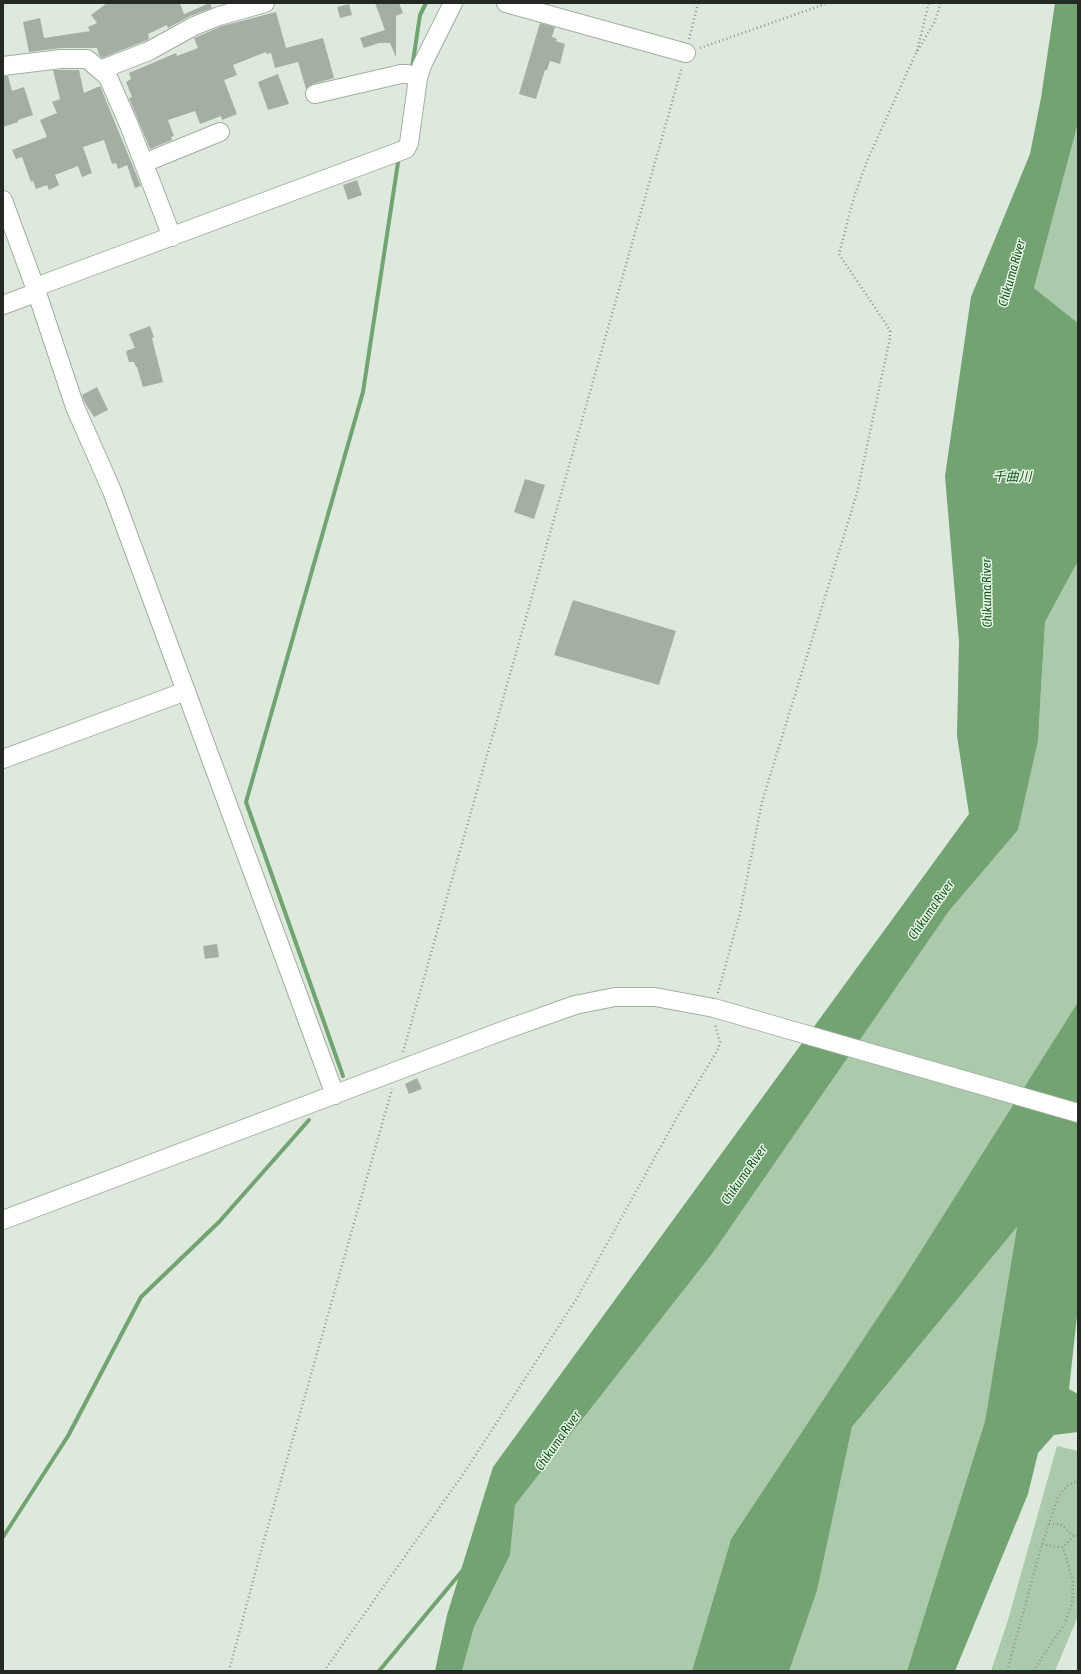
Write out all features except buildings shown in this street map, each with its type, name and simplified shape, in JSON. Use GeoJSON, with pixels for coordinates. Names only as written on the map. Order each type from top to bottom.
{"type":"FeatureCollection","features":[{"type":"Feature","properties":{"kind":"street"},"geometry":{"type":"LineString","coordinates":[[100,70],[149,51],[194,26],[219,16],[265,3]]}},
{"type":"Feature","properties":{"kind":"street"},"geometry":{"type":"LineString","coordinates":[[3,305],[30,295],[41,285],[172,238],[399,152],[409,143],[413,76],[422,65],[453,3]]}},
{"type":"Feature","properties":{"kind":"street"},"geometry":{"type":"LineString","coordinates":[[506,3],[686,53]]}},
{"type":"Feature","properties":{"kind":"street"},"geometry":{"type":"LineString","coordinates":[[3,66],[60,59],[87,59],[108,77],[144,163],[172,238]]}},
{"type":"Feature","properties":{"kind":"street"},"geometry":{"type":"LineString","coordinates":[[316,94],[364,81],[401,74],[413,76]]}},
{"type":"Feature","properties":{"kind":"street"},"geometry":{"type":"LineString","coordinates":[[144,163],[220,132]]}},
{"type":"Feature","properties":{"kind":"street"},"geometry":{"type":"LineString","coordinates":[[3,200],[36,290],[75,407],[112,491],[335,1095]]}},
{"type":"Feature","properties":{"kind":"street"},"geometry":{"type":"LineString","coordinates":[[3,759],[186,691]]}},
{"type":"Feature","properties":{"kind":"street"},"geometry":{"type":"LineString","coordinates":[[3,1220],[510,1028],[596,1000],[633,996],[655,997],[721,1011],[1078,1113]]}},
{"type":"Feature","properties":{"kind":"path"},"geometry":{"type":"LineString","coordinates":[[229,1671],[261,1551],[686,53],[698,3]]}},
{"type":"Feature","properties":{"kind":"path"},"geometry":{"type":"LineString","coordinates":[[686,53],[828,3]]}},
{"type":"Feature","properties":{"kind":"path"},"geometry":{"type":"LineString","coordinates":[[916,55],[930,3]]}},
{"type":"Feature","properties":{"kind":"path"},"geometry":{"type":"LineString","coordinates":[[324,1671],[466,1470],[577,1298],[680,1112],[717,1052],[720,1042],[715,1022],[721,1011],[762,802],[857,493],[890,338],[890,331],[886,324],[839,254],[854,197],[867,161],[916,55],[934,23],[941,3]]}},
{"type":"Feature","properties":{"kind":"path"},"geometry":{"type":"LineString","coordinates":[[1007,1671],[1042,1544],[1058,1497],[1068,1485],[1078,1481]]}},
{"type":"Feature","properties":{"kind":"path"},"geometry":{"type":"LineString","coordinates":[[1049,1524],[1060,1524],[1074,1536],[1078,1536]]}},
{"type":"Feature","properties":{"kind":"path"},"geometry":{"type":"LineString","coordinates":[[1042,1544],[1063,1547],[1074,1536]]}},
{"type":"Feature","properties":{"kind":"path"},"geometry":{"type":"LineString","coordinates":[[1033,1671],[1065,1623],[1072,1603],[1074,1592],[1071,1573],[1063,1547]]}},
{"type":"Feature","properties":{"kind":"shaded area"},"geometry":{"type":"Polygon","coordinates":[[[1078,123],[1078,323],[1034,288],[1078,123]]]}},
{"type":"Feature","properties":{"kind":"shaded area"},"geometry":{"type":"Polygon","coordinates":[[[1078,561],[1078,1002],[905,1276],[731,1539],[692,1671],[462,1671],[474,1627],[510,1555],[515,1505],[712,1254],[949,911],[1018,830],[1038,741],[1045,622],[1078,561]]]}},
{"type":"Feature","properties":{"kind":"shaded area"},"geometry":{"type":"Polygon","coordinates":[[[1017,1227],[985,1421],[907,1671],[789,1671],[817,1591],[852,1427],[1017,1227]]]}},
{"type":"Feature","properties":{"kind":"shaded area"},"geometry":{"type":"Polygon","coordinates":[[[1057,1446],[1078,1451],[1078,1616],[1055,1671],[991,1671],[1008,1620],[1057,1446]]]}},
{"type":"Feature","properties":{"kind":"water","name":"千曲川"},"geometry":{"type":"Polygon","coordinates":[[[1055,3],[1078,3],[1078,123],[1034,288],[1078,323],[1078,561],[1045,622],[1038,741],[1018,830],[949,911],[712,1254],[515,1505],[510,1555],[474,1627],[462,1671],[435,1671],[447,1615],[493,1467],[969,814],[957,736],[959,642],[945,476],[971,297],[1030,154],[1041,98],[1055,3]]]}},
{"type":"Feature","properties":{"kind":"water"},"geometry":{"type":"Polygon","coordinates":[[[1078,1002],[1078,1307],[1069,1389],[1078,1394],[1078,1432],[1054,1435],[1038,1453],[1028,1494],[955,1671],[907,1671],[985,1421],[1017,1227],[852,1427],[817,1591],[789,1671],[692,1671],[731,1539],[905,1276],[1078,1002]]]}},
{"type":"Feature","properties":{"kind":"waterway"},"geometry":{"type":"LineString","coordinates":[[412,68],[420,15],[426,3]]}},
{"type":"Feature","properties":{"kind":"waterway"},"geometry":{"type":"LineString","coordinates":[[343,1076],[246,802],[363,392],[399,156]]}},
{"type":"Feature","properties":{"kind":"waterway"},"geometry":{"type":"LineString","coordinates":[[3,1537],[68,1436],[141,1297],[219,1222],[309,1120]]}},
{"type":"Feature","properties":{"kind":"waterway"},"geometry":{"type":"LineString","coordinates":[[379,1671],[463,1570]]}},
{"type":"Feature","properties":{"kind":"water label","name":"Chikuma River"},"geometry":{"type":"Point","coordinates":[1012,273]}},
{"type":"Feature","properties":{"kind":"water label","name":"Chikuma River"},"geometry":{"type":"Point","coordinates":[987,593]}},
{"type":"Feature","properties":{"kind":"water label","name":"Chikuma River"},"geometry":{"type":"Point","coordinates":[931,910]}},
{"type":"Feature","properties":{"kind":"water label","name":"Chikuma River"},"geometry":{"type":"Point","coordinates":[744,1175]}},
{"type":"Feature","properties":{"kind":"water label","name":"Chikuma River"},"geometry":{"type":"Point","coordinates":[558,1441]}}]}
